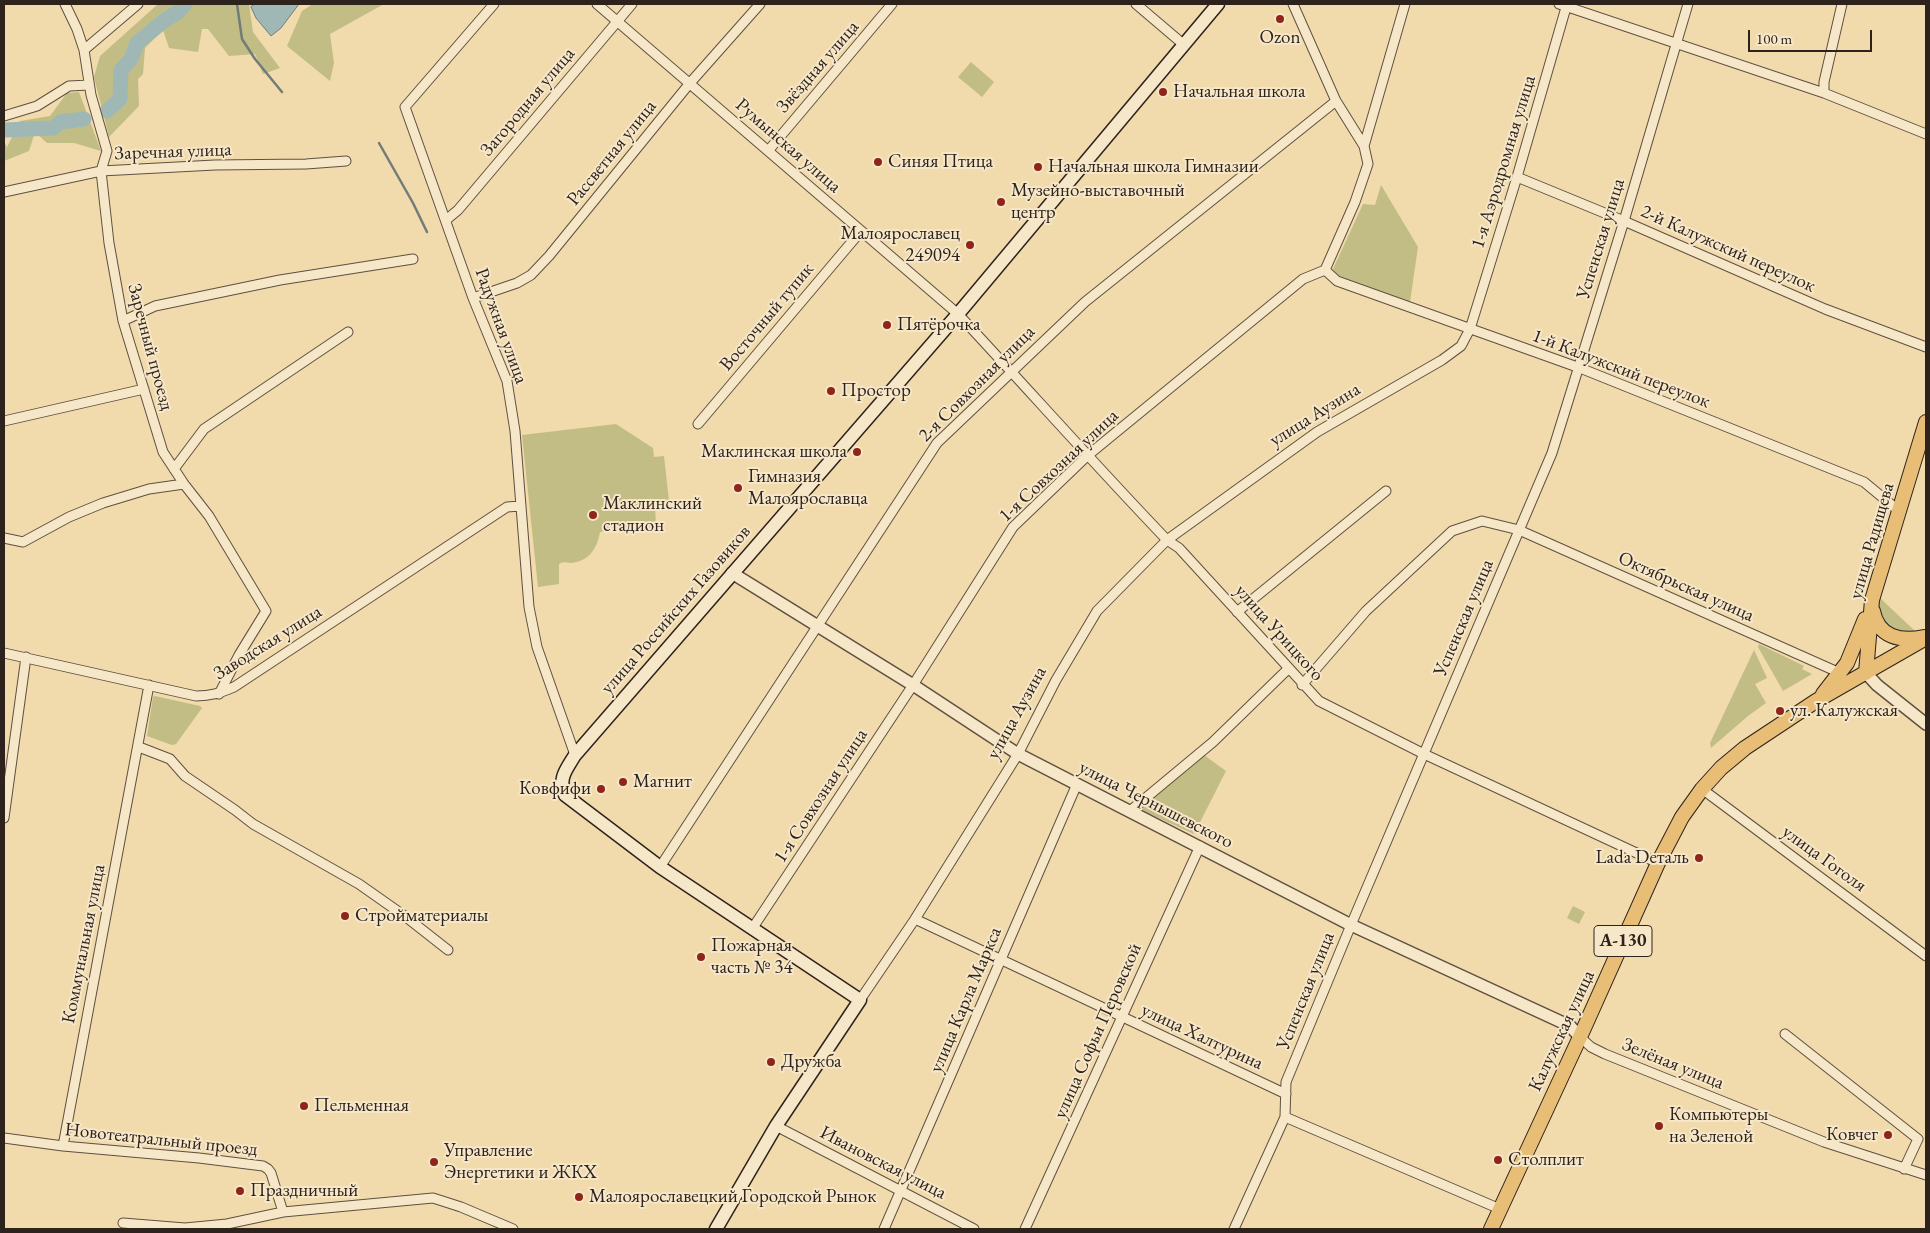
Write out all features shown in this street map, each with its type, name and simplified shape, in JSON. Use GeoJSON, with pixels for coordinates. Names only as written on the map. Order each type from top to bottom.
{"type":"FeatureCollection","features":[{"type":"Feature","properties":{"kind":"main road","name":"улица Российских Газовиков"},"geometry":{"type":"LineString","coordinates":[[660,867],[565,796],[561,783],[575,755],[958,314],[1218,4]]}},
{"type":"Feature","properties":{"kind":"main road","name":"улица Радищева"},"geometry":{"type":"LineString","coordinates":[[1866,673],[1872,600],[1926,422]]}},
{"type":"Feature","properties":{"kind":"main road"},"geometry":{"type":"LineString","coordinates":[[1872,600],[1874,618],[1886,634],[1904,639],[1926,637]]}},
{"type":"Feature","properties":{"kind":"main road"},"geometry":{"type":"LineString","coordinates":[[1816,702],[1840,673],[1852,652],[1872,600]]}},
{"type":"Feature","properties":{"kind":"main road","name":"А-130"},"geometry":{"type":"LineString","coordinates":[[1866,673],[1926,637]]}},
{"type":"Feature","properties":{"kind":"main road","name":"Калужская улица"},"geometry":{"type":"LineString","coordinates":[[1491,1229],[1658,863],[1682,817],[1702,789],[1721,768],[1745,748],[1816,702],[1866,673]]}},
{"type":"Feature","properties":{"kind":"main road"},"geometry":{"type":"LineString","coordinates":[[660,867],[860,1000]]}},
{"type":"Feature","properties":{"kind":"main road","name":"улица Аузина"},"geometry":{"type":"LineString","coordinates":[[716,1229],[776,1126],[860,1000]]}},
{"type":"Feature","properties":{"kind":"street","name":"Заречный проезд"},"geometry":{"type":"LineString","coordinates":[[64,4],[77,30],[84,50],[89,85],[107,151],[101,171],[109,243],[123,321],[163,452],[184,484],[209,516],[266,611],[239,655],[219,694]]}},
{"type":"Feature","properties":{"kind":"street"},"geometry":{"type":"LineString","coordinates":[[84,50],[138,4]]}},
{"type":"Feature","properties":{"kind":"street","name":"Радужная улица"},"geometry":{"type":"LineString","coordinates":[[494,4],[405,107],[473,298],[507,381],[515,431],[529,607],[537,646],[575,755]]}},
{"type":"Feature","properties":{"kind":"street","name":"Румынская улица"},"geometry":{"type":"LineString","coordinates":[[597,4],[958,314]]}},
{"type":"Feature","properties":{"kind":"street","name":"Загородная улица"},"geometry":{"type":"LineString","coordinates":[[446,220],[458,210],[632,4]]}},
{"type":"Feature","properties":{"kind":"street","name":"Рассветная улица"},"geometry":{"type":"LineString","coordinates":[[473,298],[518,283],[532,275],[690,83],[760,4]]}},
{"type":"Feature","properties":{"kind":"street","name":"Звёздная улица"},"geometry":{"type":"LineString","coordinates":[[768,151],[892,4]]}},
{"type":"Feature","properties":{"kind":"street"},"geometry":{"type":"LineString","coordinates":[[1136,4],[1183,44]]}},
{"type":"Feature","properties":{"kind":"street"},"geometry":{"type":"LineString","coordinates":[[1293,4],[1336,101],[1364,146],[1368,164],[1356,200],[1325,270]]}},
{"type":"Feature","properties":{"kind":"street"},"geometry":{"type":"LineString","coordinates":[[1364,146],[1405,4]]}},
{"type":"Feature","properties":{"kind":"street","name":"Успенская улица"},"geometry":{"type":"LineString","coordinates":[[1234,1229],[1285,1117],[1286,1082],[1552,453],[1580,368],[1688,4]]}},
{"type":"Feature","properties":{"kind":"street"},"geometry":{"type":"LineString","coordinates":[[1824,93],[1824,82],[1842,4]]}},
{"type":"Feature","properties":{"kind":"street"},"geometry":{"type":"LineString","coordinates":[[1565,5],[1824,93],[1926,134]]}},
{"type":"Feature","properties":{"kind":"street","name":"1-я Аэродромная улица"},"geometry":{"type":"LineString","coordinates":[[1470,329],[1517,177],[1565,5]]}},
{"type":"Feature","properties":{"kind":"street"},"geometry":{"type":"LineString","coordinates":[[4,116],[37,106],[69,86],[89,85]]}},
{"type":"Feature","properties":{"kind":"street","name":"2-я Совхозная улица"},"geometry":{"type":"LineString","coordinates":[[660,867],[937,443],[1086,302],[1336,101]]}},
{"type":"Feature","properties":{"kind":"street","name":"Заречная улица"},"geometry":{"type":"LineString","coordinates":[[4,192],[101,171],[346,161]]}},
{"type":"Feature","properties":{"kind":"street","name":"2-й Калужский переулок"},"geometry":{"type":"LineString","coordinates":[[1517,177],[1825,309],[1926,347]]}},
{"type":"Feature","properties":{"kind":"street","name":"Восточный тупик"},"geometry":{"type":"LineString","coordinates":[[698,424],[861,231]]}},
{"type":"Feature","properties":{"kind":"street"},"geometry":{"type":"LineString","coordinates":[[123,321],[154,306],[280,280],[413,259]]}},
{"type":"Feature","properties":{"kind":"street","name":"1-й Калужский переулок"},"geometry":{"type":"LineString","coordinates":[[1325,270],[1337,281],[1580,368],[1864,482],[1899,511]]}},
{"type":"Feature","properties":{"kind":"street","name":"1-я Совхозная улица"},"geometry":{"type":"LineString","coordinates":[[752,928],[913,685],[1013,527],[1087,456],[1303,279],[1325,270]]}},
{"type":"Feature","properties":{"kind":"street","name":"улица Урицкого"},"geometry":{"type":"LineString","coordinates":[[958,314],[1012,371],[1087,456],[1167,540],[1179,548],[1288,670],[1319,701],[1424,754],[1658,863]]}},
{"type":"Feature","properties":{"kind":"street","name":"улица Аузина"},"geometry":{"type":"LineString","coordinates":[[860,1000],[916,919],[1018,754],[1056,680],[1097,611],[1167,540],[1317,432],[1442,360],[1461,346],[1470,329]]}},
{"type":"Feature","properties":{"kind":"street"},"geometry":{"type":"LineString","coordinates":[[174,469],[204,429],[348,332]]}},
{"type":"Feature","properties":{"kind":"street"},"geometry":{"type":"LineString","coordinates":[[4,421],[144,389]]}},
{"type":"Feature","properties":{"kind":"street"},"geometry":{"type":"LineString","coordinates":[[4,538],[23,542],[69,517],[103,503],[149,489],[184,484]]}},
{"type":"Feature","properties":{"kind":"street"},"geometry":{"type":"LineString","coordinates":[[1237,612],[1386,490]]}},
{"type":"Feature","properties":{"kind":"street","name":"Заводская улица"},"geometry":{"type":"LineString","coordinates":[[4,653],[196,696],[219,694],[234,687],[507,507],[520,506]]}},
{"type":"Feature","properties":{"kind":"street"},"geometry":{"type":"LineString","coordinates":[[1302,684],[1366,611],[1452,532],[1482,521],[1519,530]]}},
{"type":"Feature","properties":{"kind":"street","name":"Октябрьская улица"},"geometry":{"type":"LineString","coordinates":[[1519,530],[1840,673]]}},
{"type":"Feature","properties":{"kind":"street","name":"улица Чернышевского"},"geometry":{"type":"LineString","coordinates":[[732,573],[913,685],[1018,754],[1200,846],[1351,926],[1570,1026],[1580,1037]]}},
{"type":"Feature","properties":{"kind":"street"},"geometry":{"type":"LineString","coordinates":[[4,818],[26,657]]}},
{"type":"Feature","properties":{"kind":"street"},"geometry":{"type":"LineString","coordinates":[[1130,810],[1213,742],[1288,670]]}},
{"type":"Feature","properties":{"kind":"street"},"geometry":{"type":"LineString","coordinates":[[1866,673],[1877,686],[1926,724]]}},
{"type":"Feature","properties":{"kind":"street","name":"Коммунальная улица"},"geometry":{"type":"LineString","coordinates":[[63,1146],[139,747],[149,685]]}},
{"type":"Feature","properties":{"kind":"street"},"geometry":{"type":"LineString","coordinates":[[139,747],[170,758],[185,776],[252,824],[360,884],[448,950]]}},
{"type":"Feature","properties":{"kind":"street","name":"улица Карла Маркса"},"geometry":{"type":"LineString","coordinates":[[884,1229],[1077,784]]}},
{"type":"Feature","properties":{"kind":"street","name":"улица Гоголя"},"geometry":{"type":"LineString","coordinates":[[1702,789],[1926,956]]}},
{"type":"Feature","properties":{"kind":"street","name":"улица Софьи Перовской"},"geometry":{"type":"LineString","coordinates":[[1026,1229],[1200,846]]}},
{"type":"Feature","properties":{"kind":"street","name":"улица Халтурина"},"geometry":{"type":"LineString","coordinates":[[916,919],[1286,1094]]}},
{"type":"Feature","properties":{"kind":"street"},"geometry":{"type":"LineString","coordinates":[[1785,1034],[1918,1139],[1904,1169]]}},
{"type":"Feature","properties":{"kind":"street","name":"Зелёная улица"},"geometry":{"type":"LineString","coordinates":[[1580,1037],[1592,1047],[1605,1054],[1824,1142],[1926,1176]]}},
{"type":"Feature","properties":{"kind":"street"},"geometry":{"type":"LineString","coordinates":[[1285,1117],[1500,1209]]}},
{"type":"Feature","properties":{"kind":"street","name":"Ивановская улица"},"geometry":{"type":"LineString","coordinates":[[776,1126],[974,1229]]}},
{"type":"Feature","properties":{"kind":"street","name":"Новотеатральный проезд"},"geometry":{"type":"LineString","coordinates":[[4,1138],[63,1146],[199,1158],[263,1166],[271,1173],[283,1212]]}},
{"type":"Feature","properties":{"kind":"street"},"geometry":{"type":"LineString","coordinates":[[123,1223],[185,1229],[227,1224],[283,1212],[433,1198],[462,1207],[513,1229]]}},
{"type":"Feature","properties":{"kind":"shaded area"},"geometry":{"type":"Polygon","coordinates":[[[158,4],[249,4],[253,32],[280,68],[263,74],[255,54],[229,56],[208,29],[202,29],[198,52],[169,48],[163,30],[145,48],[143,74],[138,79],[139,106],[109,137],[94,77],[100,56],[158,4]]]}},
{"type":"Feature","properties":{"kind":"shaded area"},"geometry":{"type":"Polygon","coordinates":[[[313,4],[384,4],[330,34],[334,63],[330,81],[287,46],[302,11],[313,4]]]}},
{"type":"Feature","properties":{"kind":"shaded area"},"geometry":{"type":"Polygon","coordinates":[[[971,62],[994,82],[982,97],[958,77],[971,62]]]}},
{"type":"Feature","properties":{"kind":"shaded area"},"geometry":{"type":"Polygon","coordinates":[[[79,92],[101,151],[74,143],[47,143],[35,132],[29,151],[4,161],[4,142],[7,147],[20,121],[50,116],[67,93],[79,92]]]}},
{"type":"Feature","properties":{"kind":"shaded area"},"geometry":{"type":"Polygon","coordinates":[[[1381,185],[1418,247],[1410,302],[1336,275],[1333,269],[1363,204],[1375,205],[1381,185]]]}},
{"type":"Feature","properties":{"kind":"shaded area","name":"Маклинский стадион"},"geometry":{"type":"Polygon","coordinates":[[[616,424],[653,448],[654,457],[664,456],[669,501],[655,504],[656,527],[600,532],[595,548],[588,557],[578,562],[559,564],[559,584],[538,587],[522,435],[616,424]]]}},
{"type":"Feature","properties":{"kind":"shaded area"},"geometry":{"type":"Polygon","coordinates":[[[1880,598],[1915,631],[1912,634],[1887,629],[1877,606],[1880,598]]]}},
{"type":"Feature","properties":{"kind":"shaded area"},"geometry":{"type":"Polygon","coordinates":[[[1759,644],[1804,666],[1802,669],[1812,674],[1783,691],[1758,647],[1759,644]]]}},
{"type":"Feature","properties":{"kind":"shaded area"},"geometry":{"type":"Polygon","coordinates":[[[1754,650],[1767,678],[1755,684],[1766,703],[1711,748],[1710,743],[1754,650]]]}},
{"type":"Feature","properties":{"kind":"shaded area"},"geometry":{"type":"Polygon","coordinates":[[[153,697],[202,708],[176,744],[172,745],[147,736],[153,697]]]}},
{"type":"Feature","properties":{"kind":"shaded area"},"geometry":{"type":"Polygon","coordinates":[[[1204,755],[1226,771],[1194,834],[1139,809],[1204,755]]]}},
{"type":"Feature","properties":{"kind":"shaded area"},"geometry":{"type":"Polygon","coordinates":[[[1573,906],[1585,912],[1579,924],[1567,918],[1573,906]]]}},
{"type":"Feature","properties":{"kind":"water"},"geometry":{"type":"Polygon","coordinates":[[[255,4],[299,4],[281,28],[271,36],[256,18],[251,7],[255,4]]]}},
{"type":"Feature","properties":{"kind":"waterway"},"geometry":{"type":"LineString","coordinates":[[107,111],[120,99],[121,70],[131,59],[137,43],[178,12],[185,4]]}},
{"type":"Feature","properties":{"kind":"waterway"},"geometry":{"type":"LineString","coordinates":[[237,4],[242,39],[255,59],[282,92]]}},
{"type":"Feature","properties":{"kind":"waterway"},"geometry":{"type":"LineString","coordinates":[[4,130],[54,128],[60,122],[84,119]]}},
{"type":"Feature","properties":{"kind":"waterway"},"geometry":{"type":"LineString","coordinates":[[379,143],[427,232]]}},
{"type":"Feature","properties":{"kind":"place","name":"Ozon"},"geometry":{"type":"Point","coordinates":[1280,19]}},
{"type":"Feature","properties":{"kind":"place","name":"Начальная школа"},"geometry":{"type":"Point","coordinates":[1163,92]}},
{"type":"Feature","properties":{"kind":"place","name":"Синяя Птица"},"geometry":{"type":"Point","coordinates":[878,162]}},
{"type":"Feature","properties":{"kind":"place","name":"Начальная школа Гимназии"},"geometry":{"type":"Point","coordinates":[1038,167]}},
{"type":"Feature","properties":{"kind":"place","name":"Музейно-выставочный центр"},"geometry":{"type":"Point","coordinates":[1001,202]}},
{"type":"Feature","properties":{"kind":"place","name":"Малоярославец 249094"},"geometry":{"type":"Point","coordinates":[970,245]}},
{"type":"Feature","properties":{"kind":"place","name":"Пятёрочка"},"geometry":{"type":"Point","coordinates":[887,325]}},
{"type":"Feature","properties":{"kind":"place","name":"Простор"},"geometry":{"type":"Point","coordinates":[831,391]}},
{"type":"Feature","properties":{"kind":"place","name":"Маклинская школа"},"geometry":{"type":"Point","coordinates":[857,452]}},
{"type":"Feature","properties":{"kind":"place","name":"Гимназия Малоярославца"},"geometry":{"type":"Point","coordinates":[738,488]}},
{"type":"Feature","properties":{"kind":"place","name":"Маклинский стадион"},"geometry":{"type":"Point","coordinates":[593,515]}},
{"type":"Feature","properties":{"kind":"place","name":"ул. Калужская"},"geometry":{"type":"Point","coordinates":[1780,711]}},
{"type":"Feature","properties":{"kind":"place","name":"Магнит"},"geometry":{"type":"Point","coordinates":[623,782]}},
{"type":"Feature","properties":{"kind":"place","name":"Ковфифи"},"geometry":{"type":"Point","coordinates":[601,789]}},
{"type":"Feature","properties":{"kind":"place","name":"Lada Dеталь"},"geometry":{"type":"Point","coordinates":[1699,858]}},
{"type":"Feature","properties":{"kind":"place","name":"Стройматериалы"},"geometry":{"type":"Point","coordinates":[345,916]}},
{"type":"Feature","properties":{"kind":"place","name":"Пожарная часть № 34"},"geometry":{"type":"Point","coordinates":[701,957]}},
{"type":"Feature","properties":{"kind":"place","name":"Дружба"},"geometry":{"type":"Point","coordinates":[771,1062]}},
{"type":"Feature","properties":{"kind":"place","name":"Пельменная"},"geometry":{"type":"Point","coordinates":[304,1106]}},
{"type":"Feature","properties":{"kind":"place","name":"Компьютеры на Зеленой"},"geometry":{"type":"Point","coordinates":[1659,1126]}},
{"type":"Feature","properties":{"kind":"place","name":"Ковчег"},"geometry":{"type":"Point","coordinates":[1888,1135]}},
{"type":"Feature","properties":{"kind":"place","name":"Столплит"},"geometry":{"type":"Point","coordinates":[1498,1160]}},
{"type":"Feature","properties":{"kind":"place","name":"Управление Энергетики и ЖКХ"},"geometry":{"type":"Point","coordinates":[434,1162]}},
{"type":"Feature","properties":{"kind":"place","name":"Праздничный"},"geometry":{"type":"Point","coordinates":[240,1191]}},
{"type":"Feature","properties":{"kind":"place","name":"Малоярославецкий Городской Рынок"},"geometry":{"type":"Point","coordinates":[579,1197]}}]}
